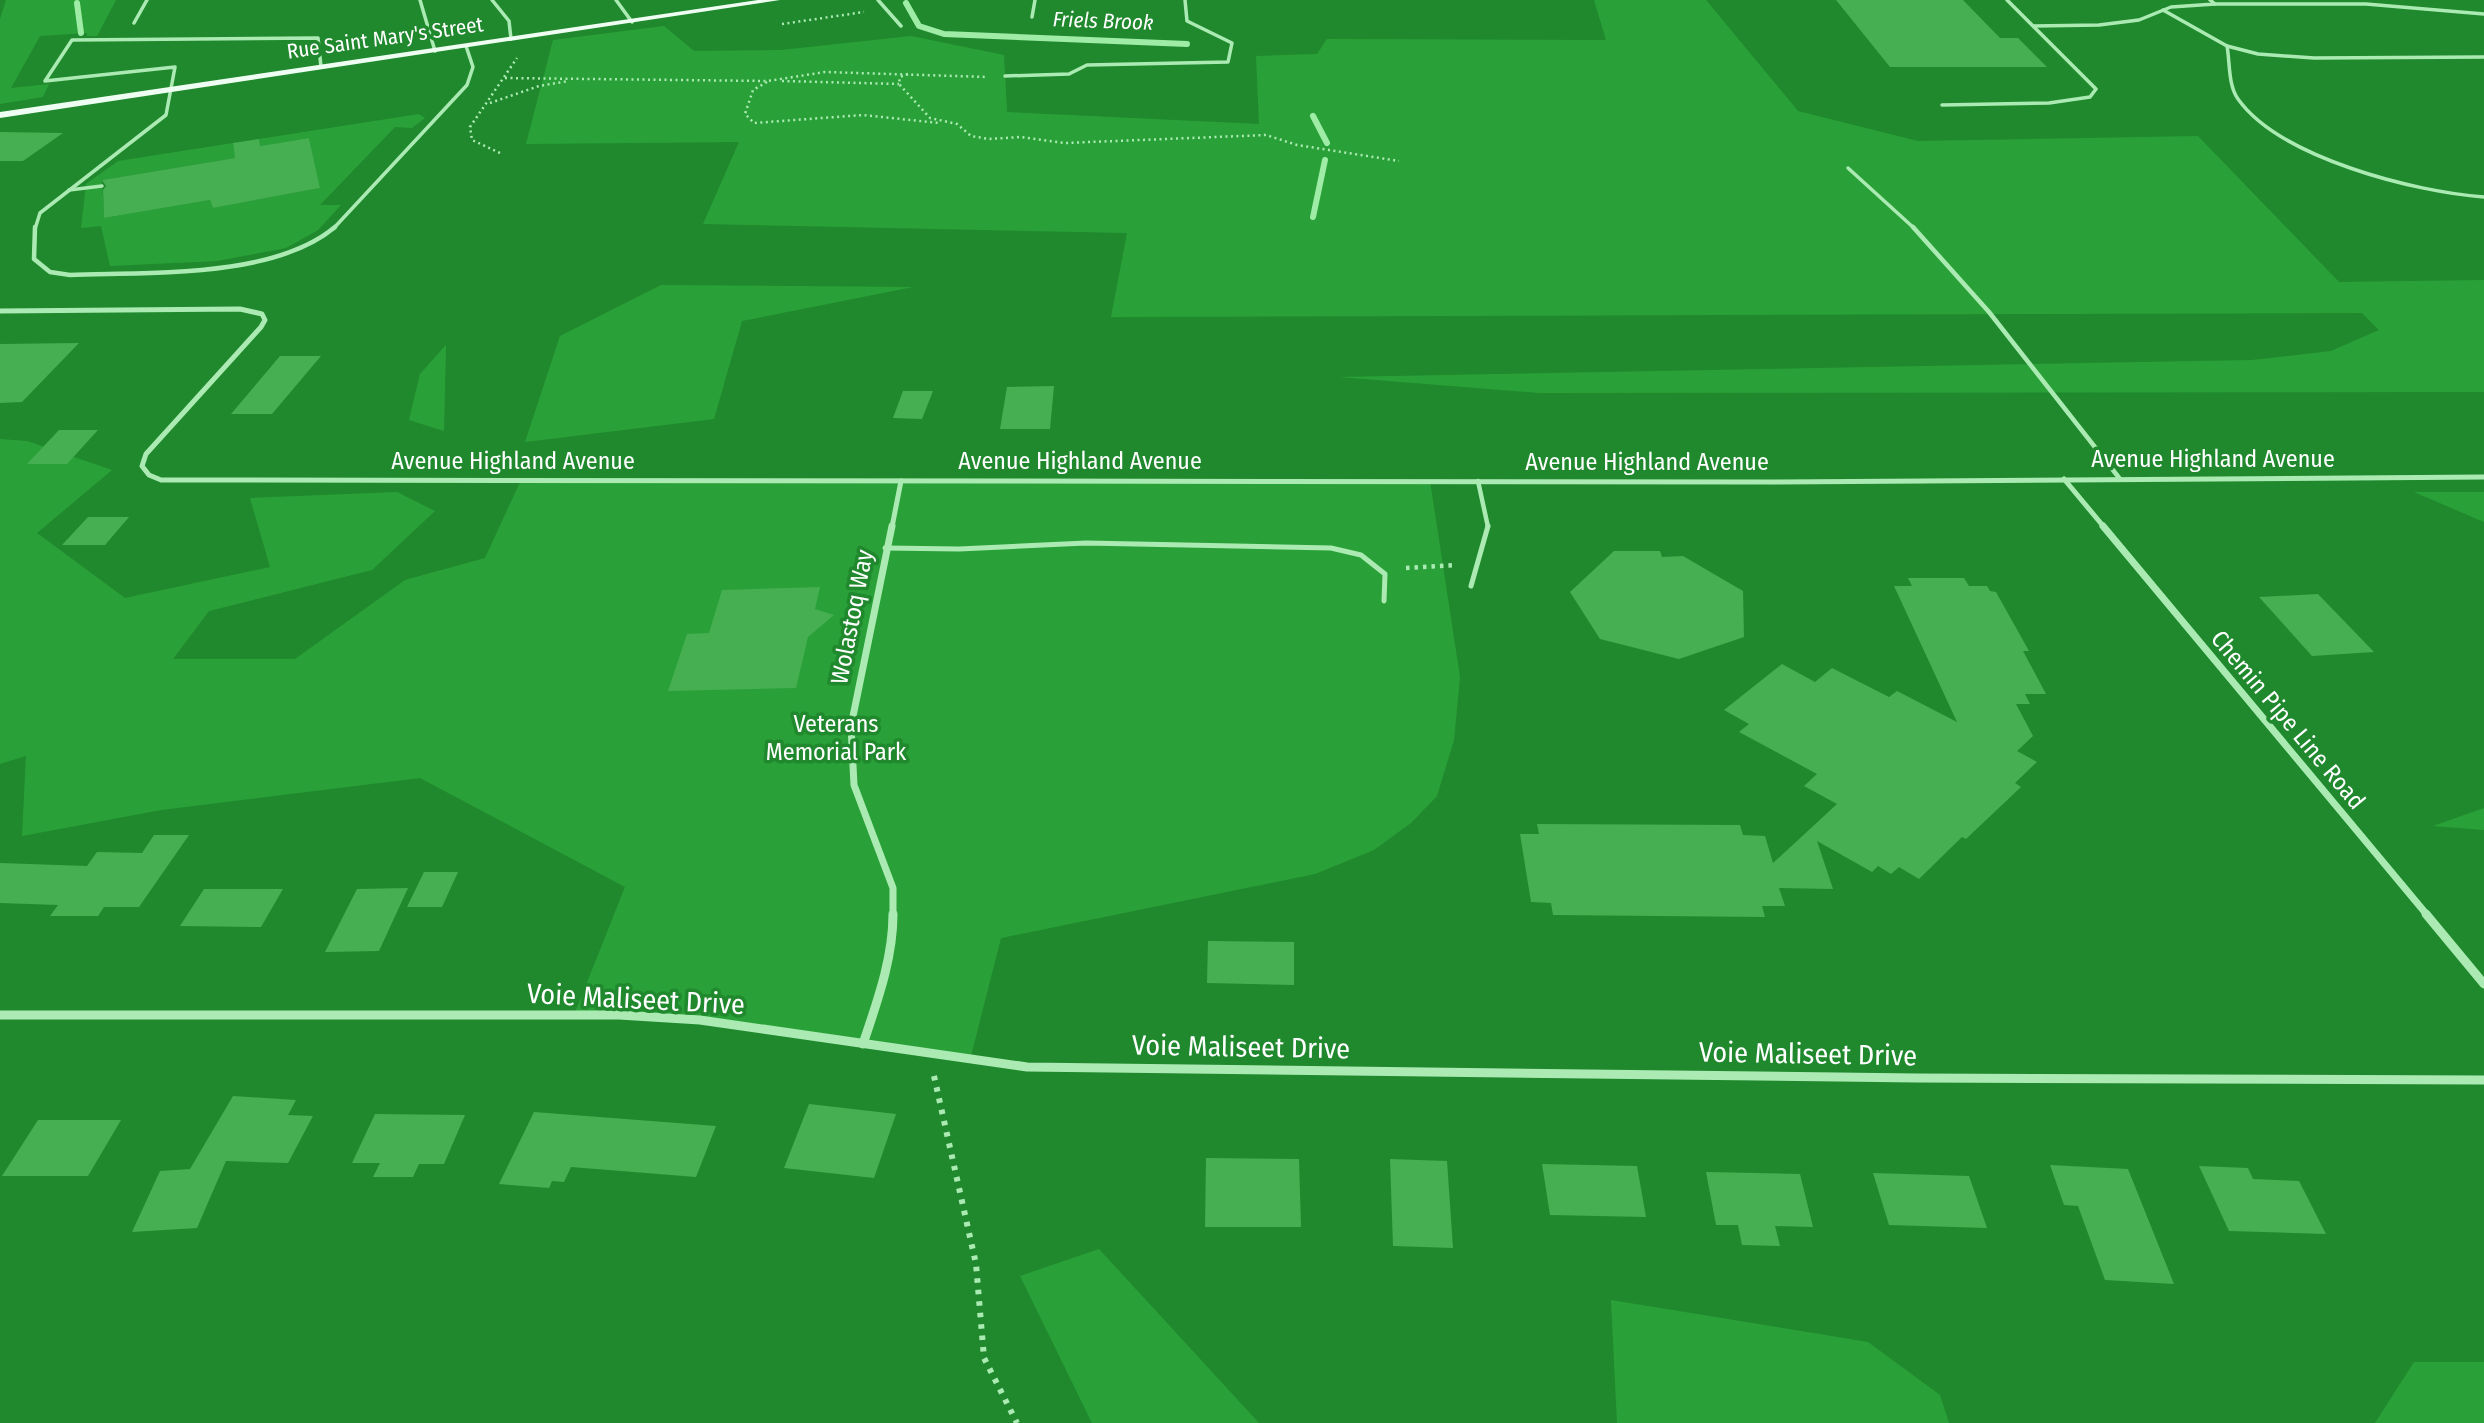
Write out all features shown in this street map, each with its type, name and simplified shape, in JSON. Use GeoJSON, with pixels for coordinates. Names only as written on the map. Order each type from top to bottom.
{"type":"FeatureCollection","features":[{"type":"Feature","properties":{"kind":"main road","name":"Rue Saint Mary's Street"},"geometry":{"type":"LineString","coordinates":[[0,115],[776,0]]}},
{"type":"Feature","properties":{"kind":"street","name":"Avenue Highland Avenue"},"geometry":{"type":"LineString","coordinates":[[0,311],[240,309],[262,314],[265,320],[261,327],[146,454],[142,466],[149,475],[161,480],[1478,481],[2484,477]]}},
{"type":"Feature","properties":{"kind":"street","name":"Chemin Pipe Line Road"},"geometry":{"type":"LineString","coordinates":[[2064,479],[2484,984]]}},
{"type":"Feature","properties":{"kind":"street","name":"Wolastoq Way"},"geometry":{"type":"LineString","coordinates":[[863,1044],[881,991],[893,938],[893,888],[854,785],[851,726],[885,548],[901,481]]}},
{"type":"Feature","properties":{"kind":"street","name":"Voie Maliseet Drive"},"geometry":{"type":"LineString","coordinates":[[0,1015],[619,1015],[700,1020],[1027,1067],[1931,1078],[2484,1080]]}},
{"type":"Feature","properties":{"kind":"lane"},"geometry":{"type":"LineString","coordinates":[[134,23],[147,0]]}},
{"type":"Feature","properties":{"kind":"lane"},"geometry":{"type":"LineString","coordinates":[[420,0],[435,51]]}},
{"type":"Feature","properties":{"kind":"lane"},"geometry":{"type":"LineString","coordinates":[[492,0],[509,22],[510,39]]}},
{"type":"Feature","properties":{"kind":"lane"},"geometry":{"type":"LineString","coordinates":[[616,0],[632,22]]}},
{"type":"Feature","properties":{"kind":"lane"},"geometry":{"type":"LineString","coordinates":[[878,0],[901,26]]}},
{"type":"Feature","properties":{"kind":"lane"},"geometry":{"type":"LineString","coordinates":[[1032,17],[1035,0]]}},
{"type":"Feature","properties":{"kind":"lane"},"geometry":{"type":"LineString","coordinates":[[1005,76],[1069,74],[1087,65],[1228,62],[1232,43],[1187,21],[1185,0]]}},
{"type":"Feature","properties":{"kind":"lane"},"geometry":{"type":"LineString","coordinates":[[1942,105],[2049,103],[2090,97],[2096,89],[2007,0]]}},
{"type":"Feature","properties":{"kind":"lane"},"geometry":{"type":"LineString","coordinates":[[2210,0],[2215,4]]}},
{"type":"Feature","properties":{"kind":"lane"},"geometry":{"type":"LineString","coordinates":[[2403,0],[2408,7]]}},
{"type":"Feature","properties":{"kind":"lane"},"geometry":{"type":"LineString","coordinates":[[2034,26],[2099,25],[2139,20],[2163,10],[2215,4],[2367,4],[2484,14]]}},
{"type":"Feature","properties":{"kind":"lane"},"geometry":{"type":"LineString","coordinates":[[2163,10],[2227,46],[2258,54],[2314,58],[2484,57]]}},
{"type":"Feature","properties":{"kind":"lane"},"geometry":{"type":"LineString","coordinates":[[321,67],[318,38],[72,40],[45,81],[175,67],[168,89],[166,115],[48,204],[35,225],[34,259],[50,272],[70,275],[193,272],[248,264],[299,250],[335,228],[463,90],[470,79],[473,66],[466,46]]}},
{"type":"Feature","properties":{"kind":"lane"},"geometry":{"type":"LineString","coordinates":[[2227,46],[2237,98],[2275,134],[2348,167],[2459,197],[2484,197]]}},
{"type":"Feature","properties":{"kind":"lane"},"geometry":{"type":"LineString","coordinates":[[1848,168],[1915,229],[1979,302],[2120,479]]}},
{"type":"Feature","properties":{"kind":"lane"},"geometry":{"type":"LineString","coordinates":[[66,191],[102,186]]}},
{"type":"Feature","properties":{"kind":"lane"},"geometry":{"type":"LineString","coordinates":[[1471,586],[1488,527],[1478,481]]}},
{"type":"Feature","properties":{"kind":"lane"},"geometry":{"type":"LineString","coordinates":[[885,548],[959,549],[1086,544],[1331,548],[1351,551],[1373,560],[1385,574],[1384,601]]}},
{"type":"Feature","properties":{"kind":"path"},"geometry":{"type":"LineString","coordinates":[[782,24],[885,8]]}},
{"type":"Feature","properties":{"kind":"path"},"geometry":{"type":"LineString","coordinates":[[500,153],[472,140],[470,127],[489,103],[526,45],[510,39]]}},
{"type":"Feature","properties":{"kind":"path"},"geometry":{"type":"LineString","coordinates":[[957,124],[863,115],[754,122],[745,114],[753,90],[768,81],[825,72],[1005,76]]}},
{"type":"Feature","properties":{"kind":"path"},"geometry":{"type":"LineString","coordinates":[[899,84],[900,77],[908,74]]}},
{"type":"Feature","properties":{"kind":"path"},"geometry":{"type":"LineString","coordinates":[[505,78],[899,84],[930,118],[957,124],[971,136],[1065,143],[1266,135],[1297,145],[1399,161]]}},
{"type":"Feature","properties":{"kind":"path"},"geometry":{"type":"LineString","coordinates":[[489,103],[538,86],[584,79]]}},
{"type":"Feature","properties":{"kind":"path"},"geometry":{"type":"LineString","coordinates":[[1406,568],[1432,566]]}},
{"type":"Feature","properties":{"kind":"path"},"geometry":{"type":"LineString","coordinates":[[929,1054],[976,1264],[984,1358],[1017,1423]]}},
{"type":"Feature","properties":{"kind":"green space"},"geometry":{"type":"Polygon","coordinates":[[[6,0],[116,0],[97,36],[87,36],[87,33],[40,36],[11,88],[49,84],[43,97],[0,104],[0,19],[6,0]]]}},
{"type":"Feature","properties":{"kind":"green space"},"geometry":{"type":"Polygon","coordinates":[[[1594,0],[1706,0],[1798,111],[1918,141],[2198,136],[2339,282],[2484,280],[2484,392],[1540,393],[1339,377],[2252,360],[2331,351],[2379,330],[2362,313],[1111,317],[1127,233],[703,224],[739,142],[526,144],[553,40],[664,26],[694,51],[781,50],[911,36],[1004,55],[1007,112],[1259,124],[1256,56],[1317,54],[1327,39],[1606,40],[1594,0]]]}},
{"type":"Feature","properties":{"kind":"green space"},"geometry":{"type":"Polygon","coordinates":[[[419,114],[425,118],[412,128],[395,127],[320,205],[341,205],[318,230],[286,248],[217,261],[110,266],[101,226],[81,228],[86,184],[118,161],[233,143],[235,158],[102,180],[104,218],[210,200],[213,208],[320,188],[309,138],[260,146],[259,139],[419,114]]]}},
{"type":"Feature","properties":{"kind":"green space"},"geometry":{"type":"Polygon","coordinates":[[[661,285],[913,287],[742,321],[714,419],[525,442],[560,336],[661,285]]]}},
{"type":"Feature","properties":{"kind":"green space"},"geometry":{"type":"Polygon","coordinates":[[[446,345],[444,431],[409,420],[420,374],[446,345]]]}},
{"type":"Feature","properties":{"kind":"green space","name":"Veterans Memorial Park"},"geometry":{"type":"Polygon","coordinates":[[[0,439],[27,441],[112,470],[37,533],[125,598],[270,567],[250,498],[397,492],[435,511],[372,570],[209,611],[173,659],[295,659],[405,580],[485,558],[521,480],[1430,481],[1460,677],[1454,740],[1437,796],[1411,823],[1374,850],[1315,874],[1001,938],[970,1060],[700,1020],[574,1015],[625,887],[420,778],[161,810],[22,836],[26,756],[0,764],[0,439]]]}},
{"type":"Feature","properties":{"kind":"green space"},"geometry":{"type":"Polygon","coordinates":[[[2414,492],[2484,492],[2484,522],[2414,492]]]}},
{"type":"Feature","properties":{"kind":"green space"},"geometry":{"type":"Polygon","coordinates":[[[2484,808],[2484,830],[2433,826],[2484,808]]]}},
{"type":"Feature","properties":{"kind":"green space"},"geometry":{"type":"Polygon","coordinates":[[[1099,1249],[1259,1423],[1092,1423],[1020,1276],[1099,1249]]]}},
{"type":"Feature","properties":{"kind":"green space"},"geometry":{"type":"Polygon","coordinates":[[[1611,1300],[1868,1342],[1940,1395],[1949,1423],[1617,1423],[1611,1300]]]}},
{"type":"Feature","properties":{"kind":"green space"},"geometry":{"type":"Polygon","coordinates":[[[2414,1362],[2484,1362],[2484,1423],[2375,1423],[2414,1362]]]}},
{"type":"Feature","properties":{"kind":"building"},"geometry":{"type":"Polygon","coordinates":[[[1836,0],[1963,0],[2000,38],[2018,38],[2047,67],[1890,67],[1836,0]]]}},
{"type":"Feature","properties":{"kind":"building"},"geometry":{"type":"Polygon","coordinates":[[[0,132],[63,133],[23,161],[0,161],[0,132]]]}},
{"type":"Feature","properties":{"kind":"building"},"geometry":{"type":"Polygon","coordinates":[[[309,138],[320,188],[213,208],[210,200],[104,218],[103,190],[106,186],[102,180],[235,158],[233,143],[259,139],[260,146],[309,138]]]}},
{"type":"Feature","properties":{"kind":"building"},"geometry":{"type":"Polygon","coordinates":[[[79,343],[22,402],[0,403],[0,344],[79,343]]]}},
{"type":"Feature","properties":{"kind":"building"},"geometry":{"type":"Polygon","coordinates":[[[280,356],[321,356],[272,414],[231,414],[280,356]]]}},
{"type":"Feature","properties":{"kind":"building"},"geometry":{"type":"Polygon","coordinates":[[[1054,386],[1050,429],[1000,429],[1007,387],[1054,386]]]}},
{"type":"Feature","properties":{"kind":"building"},"geometry":{"type":"Polygon","coordinates":[[[903,391],[933,391],[922,419],[893,418],[903,391]]]}},
{"type":"Feature","properties":{"kind":"building"},"geometry":{"type":"Polygon","coordinates":[[[59,430],[98,430],[67,464],[27,464],[59,430]]]}},
{"type":"Feature","properties":{"kind":"building"},"geometry":{"type":"Polygon","coordinates":[[[88,517],[129,517],[105,545],[62,545],[88,517]]]}},
{"type":"Feature","properties":{"kind":"building"},"geometry":{"type":"Polygon","coordinates":[[[1614,551],[1660,551],[1662,557],[1683,556],[1743,591],[1744,637],[1679,659],[1600,639],[1570,592],[1614,551]]]}},
{"type":"Feature","properties":{"kind":"building"},"geometry":{"type":"Polygon","coordinates":[[[1908,578],[1964,578],[1969,586],[1987,586],[1990,591],[1996,592],[2029,651],[2023,651],[2046,694],[2025,694],[2030,704],[2016,704],[2033,736],[2017,751],[2037,762],[2015,783],[2021,787],[1966,839],[1962,837],[1919,879],[1899,867],[1891,874],[1878,866],[1872,872],[1817,841],[1833,889],[1779,888],[1785,906],[1762,906],[1765,917],[1553,915],[1551,903],[1531,902],[1520,834],[1539,834],[1537,824],[1740,825],[1743,835],[1765,836],[1773,863],[1837,804],[1804,786],[1817,774],[1739,732],[1749,724],[1724,710],[1782,664],[1815,682],[1832,668],[1889,697],[1897,691],[1957,722],[1894,586],[1912,586],[1908,578]]]}},
{"type":"Feature","properties":{"kind":"building"},"geometry":{"type":"Polygon","coordinates":[[[820,587],[815,609],[834,615],[808,637],[796,688],[668,691],[687,634],[709,633],[722,590],[820,587]]]}},
{"type":"Feature","properties":{"kind":"building"},"geometry":{"type":"Polygon","coordinates":[[[2318,594],[2374,652],[2312,656],[2259,597],[2318,594]]]}},
{"type":"Feature","properties":{"kind":"building"},"geometry":{"type":"Polygon","coordinates":[[[154,835],[189,835],[139,907],[104,907],[98,916],[50,916],[58,905],[0,903],[0,863],[87,866],[97,852],[142,853],[154,835]]]}},
{"type":"Feature","properties":{"kind":"building"},"geometry":{"type":"Polygon","coordinates":[[[424,872],[458,872],[442,907],[407,907],[424,872]]]}},
{"type":"Feature","properties":{"kind":"building"},"geometry":{"type":"Polygon","coordinates":[[[408,888],[379,951],[325,952],[357,889],[408,888]]]}},
{"type":"Feature","properties":{"kind":"building"},"geometry":{"type":"Polygon","coordinates":[[[204,889],[283,889],[261,927],[180,926],[204,889]]]}},
{"type":"Feature","properties":{"kind":"building"},"geometry":{"type":"Polygon","coordinates":[[[1208,941],[1294,942],[1294,985],[1207,983],[1208,941]]]}},
{"type":"Feature","properties":{"kind":"building"},"geometry":{"type":"Polygon","coordinates":[[[233,1096],[296,1100],[288,1115],[313,1116],[288,1163],[226,1161],[197,1228],[132,1232],[160,1171],[190,1169],[233,1096]]]}},
{"type":"Feature","properties":{"kind":"building"},"geometry":{"type":"Polygon","coordinates":[[[809,1104],[896,1114],[874,1178],[784,1168],[809,1104]]]}},
{"type":"Feature","properties":{"kind":"building"},"geometry":{"type":"Polygon","coordinates":[[[534,1112],[716,1126],[696,1177],[571,1167],[564,1182],[552,1181],[549,1188],[499,1184],[534,1112]]]}},
{"type":"Feature","properties":{"kind":"building"},"geometry":{"type":"Polygon","coordinates":[[[375,1114],[465,1115],[444,1164],[419,1164],[413,1177],[373,1177],[380,1163],[352,1163],[375,1114]]]}},
{"type":"Feature","properties":{"kind":"building"},"geometry":{"type":"Polygon","coordinates":[[[38,1120],[121,1120],[88,1176],[2,1176],[38,1120]]]}},
{"type":"Feature","properties":{"kind":"building"},"geometry":{"type":"Polygon","coordinates":[[[1206,1158],[1299,1159],[1301,1227],[1205,1227],[1206,1158]]]}},
{"type":"Feature","properties":{"kind":"building"},"geometry":{"type":"Polygon","coordinates":[[[1390,1159],[1447,1161],[1453,1248],[1393,1246],[1390,1159]]]}},
{"type":"Feature","properties":{"kind":"building"},"geometry":{"type":"Polygon","coordinates":[[[1542,1164],[1637,1166],[1646,1217],[1550,1215],[1542,1164]]]}},
{"type":"Feature","properties":{"kind":"building"},"geometry":{"type":"Polygon","coordinates":[[[2050,1165],[2128,1169],[2174,1284],[2105,1280],[2078,1206],[2064,1205],[2050,1165]]]}},
{"type":"Feature","properties":{"kind":"building"},"geometry":{"type":"Polygon","coordinates":[[[2199,1166],[2248,1168],[2253,1179],[2299,1181],[2326,1234],[2229,1231],[2199,1166]]]}},
{"type":"Feature","properties":{"kind":"building"},"geometry":{"type":"Polygon","coordinates":[[[1706,1172],[1800,1174],[1813,1227],[1775,1226],[1780,1246],[1742,1245],[1738,1225],[1716,1225],[1706,1172]]]}},
{"type":"Feature","properties":{"kind":"building"},"geometry":{"type":"Polygon","coordinates":[[[1873,1173],[1969,1176],[1987,1228],[1889,1225],[1873,1173]]]}},
{"type":"Feature","properties":{"kind":"waterway"},"geometry":{"type":"LineString","coordinates":[[77,3],[81,33]]}},
{"type":"Feature","properties":{"kind":"waterway","name":"Friels Brook"},"geometry":{"type":"LineString","coordinates":[[906,3],[919,26],[944,34],[1187,44]]}},
{"type":"Feature","properties":{"kind":"waterway","name":"Friels Brook"},"geometry":{"type":"LineString","coordinates":[[1313,116],[1327,143]]}},
{"type":"Feature","properties":{"kind":"waterway","name":"Friels Brook"},"geometry":{"type":"LineString","coordinates":[[1313,217],[1325,160]]}}]}
